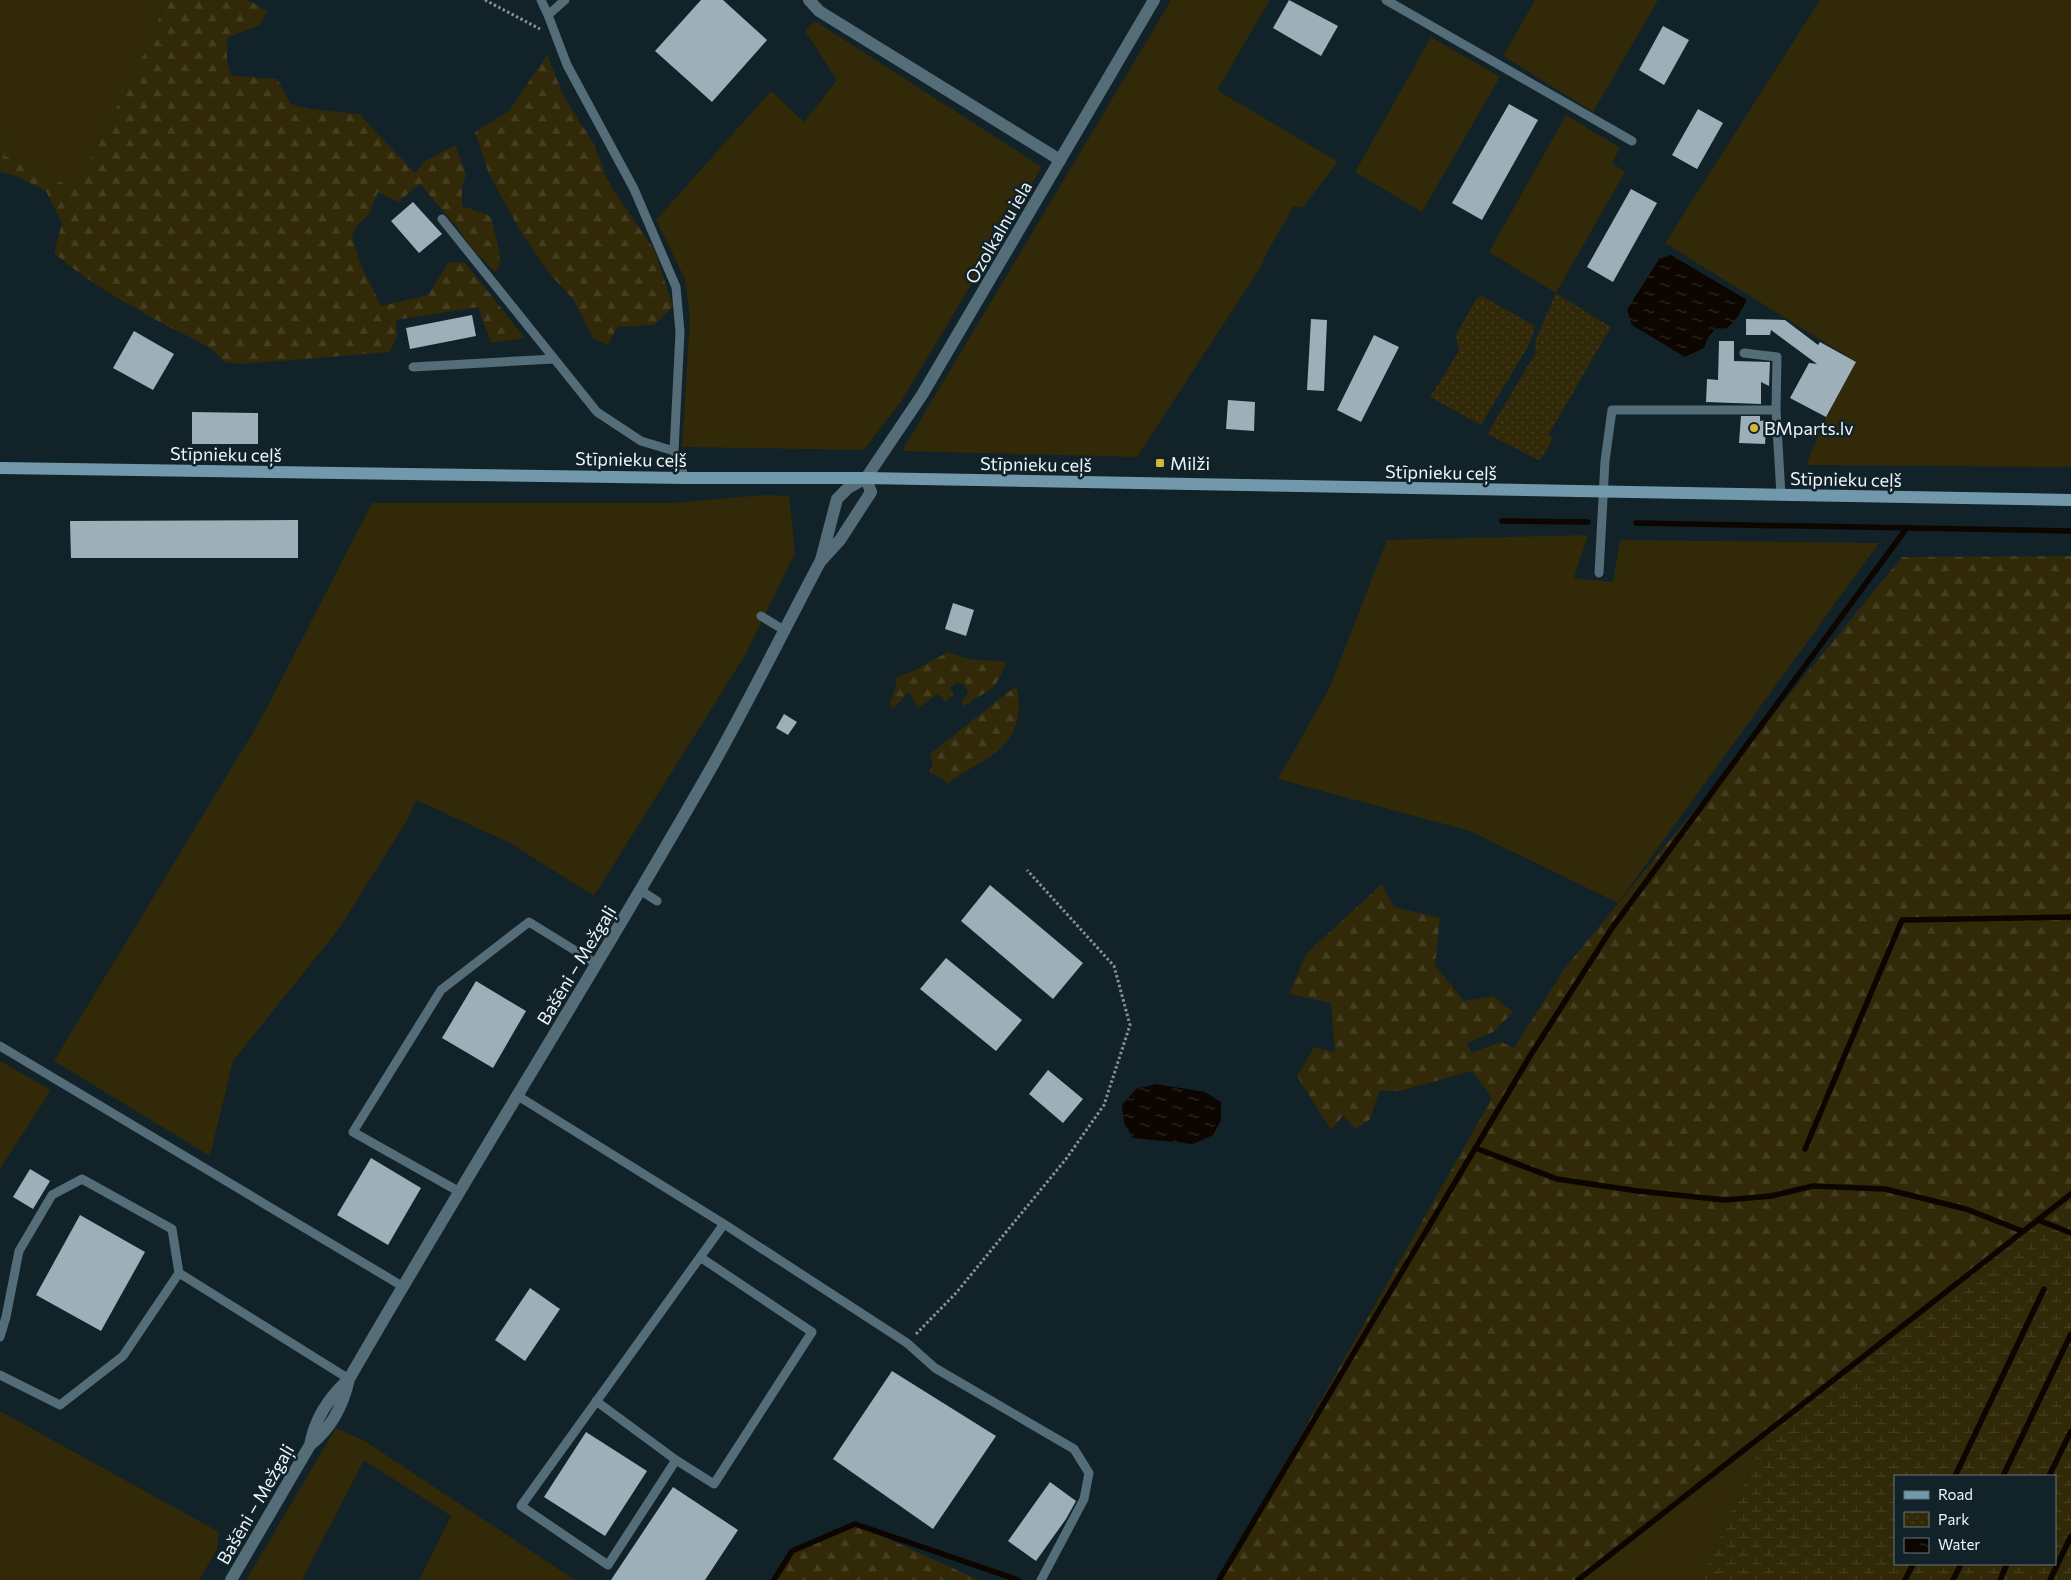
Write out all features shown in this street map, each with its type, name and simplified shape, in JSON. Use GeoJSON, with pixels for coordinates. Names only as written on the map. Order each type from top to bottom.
{"type":"FeatureCollection","features":[{"type":"Feature","properties":{"kind":"main road","name":"Stīpnieku ceļš"},"geometry":{"type":"LineString","coordinates":[[0,468],[685,478],[866,478],[2071,500]]}},
{"type":"Feature","properties":{"kind":"street"},"geometry":{"type":"LineString","coordinates":[[810,0],[819,11],[1060,160]]}},
{"type":"Feature","properties":{"kind":"street","name":"Ozolkalnu iela"},"geometry":{"type":"LineString","coordinates":[[866,478],[922,395],[1154,0]]}},
{"type":"Feature","properties":{"kind":"street","name":"Bašēni – Mežgaļi"},"geometry":{"type":"LineString","coordinates":[[231,1580],[310,1445],[322,1436],[337,1416],[345,1397],[349,1379],[402,1286],[597,964],[715,761],[820,562],[837,499],[848,488],[866,478],[871,492],[840,540],[820,562]]}},
{"type":"Feature","properties":{"kind":"lane"},"geometry":{"type":"LineString","coordinates":[[540,0],[548,15],[567,65],[634,189],[676,288],[680,332],[674,451],[685,478]]}},
{"type":"Feature","properties":{"kind":"lane"},"geometry":{"type":"LineString","coordinates":[[548,15],[565,0]]}},
{"type":"Feature","properties":{"kind":"lane"},"geometry":{"type":"LineString","coordinates":[[1386,0],[1632,141]]}},
{"type":"Feature","properties":{"kind":"lane"},"geometry":{"type":"LineString","coordinates":[[442,219],[597,412],[641,441],[674,451]]}},
{"type":"Feature","properties":{"kind":"lane"},"geometry":{"type":"LineString","coordinates":[[1744,353],[1777,357],[1776,410],[1781,495]]}},
{"type":"Feature","properties":{"kind":"lane"},"geometry":{"type":"LineString","coordinates":[[413,367],[554,359]]}},
{"type":"Feature","properties":{"kind":"lane"},"geometry":{"type":"LineString","coordinates":[[1599,573],[1603,492],[1612,410],[1776,410]]}},
{"type":"Feature","properties":{"kind":"lane"},"geometry":{"type":"LineString","coordinates":[[761,616],[784,630]]}},
{"type":"Feature","properties":{"kind":"lane"},"geometry":{"type":"LineString","coordinates":[[640,890],[657,901]]}},
{"type":"Feature","properties":{"kind":"lane"},"geometry":{"type":"LineString","coordinates":[[458,1191],[353,1132],[441,990],[529,922],[597,964]]}},
{"type":"Feature","properties":{"kind":"lane"},"geometry":{"type":"LineString","coordinates":[[0,1046],[402,1286]]}},
{"type":"Feature","properties":{"kind":"lane"},"geometry":{"type":"LineString","coordinates":[[518,1096],[724,1224],[907,1343],[934,1368],[1074,1449],[1089,1473],[1084,1499],[1041,1580]]}},
{"type":"Feature","properties":{"kind":"lane"},"geometry":{"type":"LineString","coordinates":[[0,1337],[6,1317],[18,1251],[52,1195],[82,1179],[172,1229],[179,1273],[123,1356],[60,1405],[0,1375]]}},
{"type":"Feature","properties":{"kind":"lane"},"geometry":{"type":"LineString","coordinates":[[676,1460],[608,1565],[521,1506],[724,1224]]}},
{"type":"Feature","properties":{"kind":"lane"},"geometry":{"type":"LineString","coordinates":[[596,1401],[676,1460],[714,1484],[812,1332],[700,1257]]}},
{"type":"Feature","properties":{"kind":"lane"},"geometry":{"type":"LineString","coordinates":[[179,1273],[349,1379]]}},
{"type":"Feature","properties":{"kind":"path"},"geometry":{"type":"LineString","coordinates":[[485,0],[557,40]]}},
{"type":"Feature","properties":{"kind":"path"},"geometry":{"type":"LineString","coordinates":[[907,1343],[956,1293],[1066,1159],[1104,1105],[1130,1025],[1114,966],[1027,870]]}},
{"type":"Feature","properties":{"kind":"green space"},"geometry":{"type":"Polygon","coordinates":[[[0,0],[166,0],[144,54],[75,190],[5,156],[7,140],[0,132],[0,0]]]}},
{"type":"Feature","properties":{"kind":"green space"},"geometry":{"type":"Polygon","coordinates":[[[166,0],[248,0],[268,11],[260,25],[227,38],[227,61],[232,76],[277,79],[291,104],[309,109],[359,114],[415,173],[425,161],[455,145],[466,174],[462,188],[462,206],[491,216],[499,251],[500,266],[495,272],[470,246],[457,227],[420,184],[398,202],[378,192],[369,214],[357,226],[352,236],[360,263],[381,306],[428,295],[449,262],[465,263],[525,338],[491,343],[478,307],[396,320],[397,336],[390,352],[242,364],[225,362],[213,350],[167,326],[94,283],[54,253],[62,223],[46,191],[16,176],[0,172],[0,132],[7,140],[5,156],[75,189],[144,54],[166,0]]]}},
{"type":"Feature","properties":{"kind":"green space"},"geometry":{"type":"Polygon","coordinates":[[[1171,0],[1270,0],[1217,90],[1338,162],[1302,208],[1294,206],[1267,252],[1262,265],[1137,457],[902,451],[1171,0]]]}},
{"type":"Feature","properties":{"kind":"green space"},"geometry":{"type":"Polygon","coordinates":[[[1535,0],[1658,0],[1593,112],[1503,56],[1535,0]]]}},
{"type":"Feature","properties":{"kind":"green space"},"geometry":{"type":"Polygon","coordinates":[[[1820,0],[2071,0],[2071,467],[1806,465],[1826,417],[1856,362],[1665,243],[1820,0]]]}},
{"type":"Feature","properties":{"kind":"green space"},"geometry":{"type":"Polygon","coordinates":[[[815,21],[1042,167],[902,400],[864,450],[682,447],[690,318],[685,279],[656,220],[771,91],[804,122],[837,80],[805,31],[815,21]]]}},
{"type":"Feature","properties":{"kind":"green space"},"geometry":{"type":"Polygon","coordinates":[[[1431,37],[1500,77],[1422,212],[1355,172],[1431,37]]]}},
{"type":"Feature","properties":{"kind":"green space"},"geometry":{"type":"Polygon","coordinates":[[[547,55],[565,99],[594,144],[608,182],[655,251],[673,307],[654,325],[617,327],[608,345],[593,338],[573,299],[548,272],[519,229],[489,174],[475,132],[509,111],[547,55]]]}},
{"type":"Feature","properties":{"kind":"green space"},"geometry":{"type":"Polygon","coordinates":[[[1566,115],[1620,148],[1612,163],[1625,172],[1556,293],[1489,252],[1566,115]]]}},
{"type":"Feature","properties":{"kind":"green space"},"geometry":{"type":"Polygon","coordinates":[[[1556,293],[1611,327],[1549,434],[1553,438],[1540,461],[1487,434],[1535,354],[1536,339],[1556,293]]]}},
{"type":"Feature","properties":{"kind":"green space"},"geometry":{"type":"Polygon","coordinates":[[[1482,296],[1535,326],[1531,341],[1481,425],[1430,397],[1459,351],[1456,335],[1476,299],[1482,296]]]}},
{"type":"Feature","properties":{"kind":"green space"},"geometry":{"type":"Polygon","coordinates":[[[763,495],[789,496],[795,553],[747,652],[594,896],[510,843],[416,800],[407,821],[338,930],[233,1061],[210,1156],[54,1061],[260,721],[372,503],[673,503],[763,495]]]}},
{"type":"Feature","properties":{"kind":"green space"},"geometry":{"type":"Polygon","coordinates":[[[1588,535],[1574,578],[1613,582],[1620,540],[1879,543],[1618,903],[1470,831],[1278,779],[1329,689],[1387,540],[1588,535]]]}},
{"type":"Feature","properties":{"kind":"green space"},"geometry":{"type":"Polygon","coordinates":[[[2071,556],[2071,1233],[2037,1220],[1577,1580],[1219,1580],[1492,1098],[1472,1071],[1400,1091],[1379,1091],[1370,1119],[1356,1129],[1343,1116],[1331,1130],[1297,1076],[1314,1047],[1335,1052],[1331,1003],[1289,994],[1306,954],[1382,884],[1394,907],[1440,918],[1435,965],[1464,1001],[1493,996],[1513,1012],[1493,1032],[1467,1043],[1471,1053],[1501,1042],[1514,1048],[1565,968],[1902,557],[2071,556]]]}},
{"type":"Feature","properties":{"kind":"green space"},"geometry":{"type":"Polygon","coordinates":[[[948,652],[968,659],[1006,662],[994,686],[964,706],[961,702],[968,693],[964,684],[955,683],[951,687],[953,695],[945,701],[938,694],[918,708],[909,692],[893,709],[890,703],[897,677],[913,671],[948,652]]]}},
{"type":"Feature","properties":{"kind":"green space"},"geometry":{"type":"Polygon","coordinates":[[[1016,686],[1019,705],[1016,724],[1005,744],[948,784],[941,777],[929,773],[933,764],[930,754],[1016,686]]]}},
{"type":"Feature","properties":{"kind":"green space"},"geometry":{"type":"Polygon","coordinates":[[[0,1061],[51,1090],[0,1169],[0,1061]]]}},
{"type":"Feature","properties":{"kind":"green space"},"geometry":{"type":"Polygon","coordinates":[[[2038,1220],[2071,1233],[2071,1580],[1700,1580],[1767,1433],[2038,1220]]]}},
{"type":"Feature","properties":{"kind":"green space"},"geometry":{"type":"Polygon","coordinates":[[[0,1411],[219,1532],[217,1550],[199,1580],[0,1580],[0,1411]]]}},
{"type":"Feature","properties":{"kind":"green space"},"geometry":{"type":"Polygon","coordinates":[[[336,1428],[365,1441],[575,1580],[419,1580],[451,1516],[364,1460],[302,1580],[246,1580],[336,1428]]]}},
{"type":"Feature","properties":{"kind":"green space"},"geometry":{"type":"Polygon","coordinates":[[[1767,1433],[1700,1580],[1578,1580],[1767,1433]]]}},
{"type":"Feature","properties":{"kind":"green space"},"geometry":{"type":"Polygon","coordinates":[[[855,1524],[979,1580],[774,1580],[792,1551],[855,1524]]]}},
{"type":"Feature","properties":{"kind":"water"},"geometry":{"type":"Polygon","coordinates":[[[1671,255],[1747,300],[1737,318],[1727,328],[1715,329],[1708,338],[1704,348],[1685,357],[1632,325],[1627,310],[1659,259],[1671,255]]]}},
{"type":"Feature","properties":{"kind":"water"},"geometry":{"type":"Polygon","coordinates":[[[1156,1084],[1205,1092],[1221,1102],[1221,1120],[1213,1135],[1193,1144],[1133,1138],[1124,1123],[1122,1105],[1136,1089],[1156,1084]]]}},
{"type":"Feature","properties":{"kind":"building"},"geometry":{"type":"Polygon","coordinates":[[[701,0],[723,0],[767,40],[712,102],[655,51],[701,0]]]}},
{"type":"Feature","properties":{"kind":"building"},"geometry":{"type":"Polygon","coordinates":[[[1289,0],[1338,26],[1321,56],[1273,28],[1289,0]]]}},
{"type":"Feature","properties":{"kind":"building"},"geometry":{"type":"Polygon","coordinates":[[[1663,26],[1689,40],[1664,85],[1639,70],[1663,26]]]}},
{"type":"Feature","properties":{"kind":"building"},"geometry":{"type":"Polygon","coordinates":[[[1509,104],[1538,120],[1482,220],[1452,203],[1509,104]]]}},
{"type":"Feature","properties":{"kind":"building"},"geometry":{"type":"Polygon","coordinates":[[[1698,109],[1723,123],[1697,169],[1672,155],[1698,109]]]}},
{"type":"Feature","properties":{"kind":"building"},"geometry":{"type":"Polygon","coordinates":[[[1631,189],[1657,203],[1613,282],[1587,267],[1631,189]]]}},
{"type":"Feature","properties":{"kind":"building"},"geometry":{"type":"Polygon","coordinates":[[[413,202],[442,234],[419,253],[391,221],[413,202]]]}},
{"type":"Feature","properties":{"kind":"building"},"geometry":{"type":"Polygon","coordinates":[[[472,315],[476,336],[410,349],[406,328],[472,315]]]}},
{"type":"Feature","properties":{"kind":"building"},"geometry":{"type":"Polygon","coordinates":[[[1311,319],[1327,320],[1324,391],[1307,390],[1311,319]]]}},
{"type":"Feature","properties":{"kind":"building"},"geometry":{"type":"Polygon","coordinates":[[[1746,319],[1785,320],[1818,345],[1820,342],[1856,362],[1826,417],[1790,398],[1809,363],[1817,364],[1771,330],[1770,335],[1746,335],[1746,319]]]}},
{"type":"Feature","properties":{"kind":"building"},"geometry":{"type":"Polygon","coordinates":[[[134,331],[174,354],[153,390],[113,368],[134,331]]]}},
{"type":"Feature","properties":{"kind":"building"},"geometry":{"type":"Polygon","coordinates":[[[1374,335],[1399,347],[1361,422],[1337,410],[1374,335]]]}},
{"type":"Feature","properties":{"kind":"building"},"geometry":{"type":"Polygon","coordinates":[[[1719,341],[1734,341],[1734,361],[1770,362],[1769,386],[1761,382],[1761,404],[1706,402],[1707,379],[1718,380],[1719,341]]]}},
{"type":"Feature","properties":{"kind":"building"},"geometry":{"type":"Polygon","coordinates":[[[1228,400],[1255,402],[1254,431],[1226,429],[1228,400]]]}},
{"type":"Feature","properties":{"kind":"building"},"geometry":{"type":"Polygon","coordinates":[[[192,412],[258,413],[258,444],[192,444],[192,412]]]}},
{"type":"Feature","properties":{"kind":"building"},"geometry":{"type":"Polygon","coordinates":[[[1741,416],[1760,416],[1760,421],[1767,420],[1765,444],[1739,443],[1741,416]]]}},
{"type":"Feature","properties":{"kind":"building"},"geometry":{"type":"Polygon","coordinates":[[[298,520],[298,558],[71,558],[70,521],[298,520]]]}},
{"type":"Feature","properties":{"kind":"building"},"geometry":{"type":"Polygon","coordinates":[[[953,603],[974,610],[966,636],[945,629],[953,603]]]}},
{"type":"Feature","properties":{"kind":"building"},"geometry":{"type":"Polygon","coordinates":[[[784,714],[797,722],[788,735],[776,728],[784,714]]]}},
{"type":"Feature","properties":{"kind":"building"},"geometry":{"type":"Polygon","coordinates":[[[990,885],[1083,963],[1053,999],[961,921],[990,885]]]}},
{"type":"Feature","properties":{"kind":"building"},"geometry":{"type":"Polygon","coordinates":[[[946,958],[1022,1020],[996,1051],[920,989],[946,958]]]}},
{"type":"Feature","properties":{"kind":"building"},"geometry":{"type":"Polygon","coordinates":[[[476,981],[526,1011],[493,1068],[442,1038],[476,981]]]}},
{"type":"Feature","properties":{"kind":"building"},"geometry":{"type":"Polygon","coordinates":[[[1048,1070],[1083,1099],[1063,1123],[1029,1094],[1048,1070]]]}},
{"type":"Feature","properties":{"kind":"building"},"geometry":{"type":"Polygon","coordinates":[[[371,1158],[421,1188],[388,1245],[337,1215],[371,1158]]]}},
{"type":"Feature","properties":{"kind":"building"},"geometry":{"type":"Polygon","coordinates":[[[30,1169],[50,1181],[33,1209],[13,1197],[30,1169]]]}},
{"type":"Feature","properties":{"kind":"building"},"geometry":{"type":"Polygon","coordinates":[[[80,1215],[145,1252],[101,1331],[36,1295],[80,1215]]]}},
{"type":"Feature","properties":{"kind":"building"},"geometry":{"type":"Polygon","coordinates":[[[530,1288],[560,1309],[525,1361],[495,1340],[530,1288]]]}},
{"type":"Feature","properties":{"kind":"building"},"geometry":{"type":"Polygon","coordinates":[[[892,1371],[996,1436],[933,1529],[833,1459],[892,1371]]]}},
{"type":"Feature","properties":{"kind":"building"},"geometry":{"type":"Polygon","coordinates":[[[586,1432],[647,1471],[605,1536],[544,1497],[586,1432]]]}},
{"type":"Feature","properties":{"kind":"building"},"geometry":{"type":"Polygon","coordinates":[[[1050,1482],[1076,1501],[1066,1519],[1036,1561],[1008,1541],[1050,1482]]]}},
{"type":"Feature","properties":{"kind":"building"},"geometry":{"type":"Polygon","coordinates":[[[673,1487],[738,1530],[705,1580],[611,1580],[673,1487]]]}},
{"type":"Feature","properties":{"kind":"waterway"},"geometry":{"type":"LineString","coordinates":[[1502,521],[1588,522]]}},
{"type":"Feature","properties":{"kind":"waterway"},"geometry":{"type":"LineString","coordinates":[[1636,523],[2071,531]]}},
{"type":"Feature","properties":{"kind":"waterway"},"geometry":{"type":"LineString","coordinates":[[1219,1580],[1530,1056],[1612,928],[1906,529]]}},
{"type":"Feature","properties":{"kind":"waterway"},"geometry":{"type":"LineString","coordinates":[[1805,1149],[1902,920],[2071,917]]}},
{"type":"Feature","properties":{"kind":"waterway"},"geometry":{"type":"LineString","coordinates":[[1475,1148],[1557,1179],[1638,1191],[1725,1200],[1771,1196],[1813,1186],[1885,1189],[1966,1209],[2022,1231]]}},
{"type":"Feature","properties":{"kind":"waterway"},"geometry":{"type":"LineString","coordinates":[[1578,1580],[2071,1194]]}},
{"type":"Feature","properties":{"kind":"waterway"},"geometry":{"type":"LineString","coordinates":[[2038,1220],[2071,1233]]}},
{"type":"Feature","properties":{"kind":"waterway"},"geometry":{"type":"LineString","coordinates":[[1955,1475],[2044,1289]]}},
{"type":"Feature","properties":{"kind":"waterway"},"geometry":{"type":"LineString","coordinates":[[2003,1475],[2071,1334]]}},
{"type":"Feature","properties":{"kind":"waterway"},"geometry":{"type":"LineString","coordinates":[[2049,1475],[2071,1431]]}},
{"type":"Feature","properties":{"kind":"waterway"},"geometry":{"type":"LineString","coordinates":[[774,1580],[792,1551],[855,1524],[1018,1580]]}},
{"type":"Feature","properties":{"kind":"waterway"},"geometry":{"type":"LineString","coordinates":[[2050,1580],[2071,1536]]}},
{"type":"Feature","properties":{"kind":"waterway"},"geometry":{"type":"LineString","coordinates":[[1905,1580],[1912,1565]]}},
{"type":"Feature","properties":{"kind":"waterway"},"geometry":{"type":"LineString","coordinates":[[1953,1580],[1960,1565]]}},
{"type":"Feature","properties":{"kind":"waterway"},"geometry":{"type":"LineString","coordinates":[[2000,1580],[2007,1565]]}},
{"type":"Feature","properties":{"kind":"place","name":"BMparts.lv"},"geometry":{"type":"Point","coordinates":[1754,428]}},
{"type":"Feature","properties":{"kind":"place","name":"Milži"},"geometry":{"type":"Point","coordinates":[1160,463]}}]}
